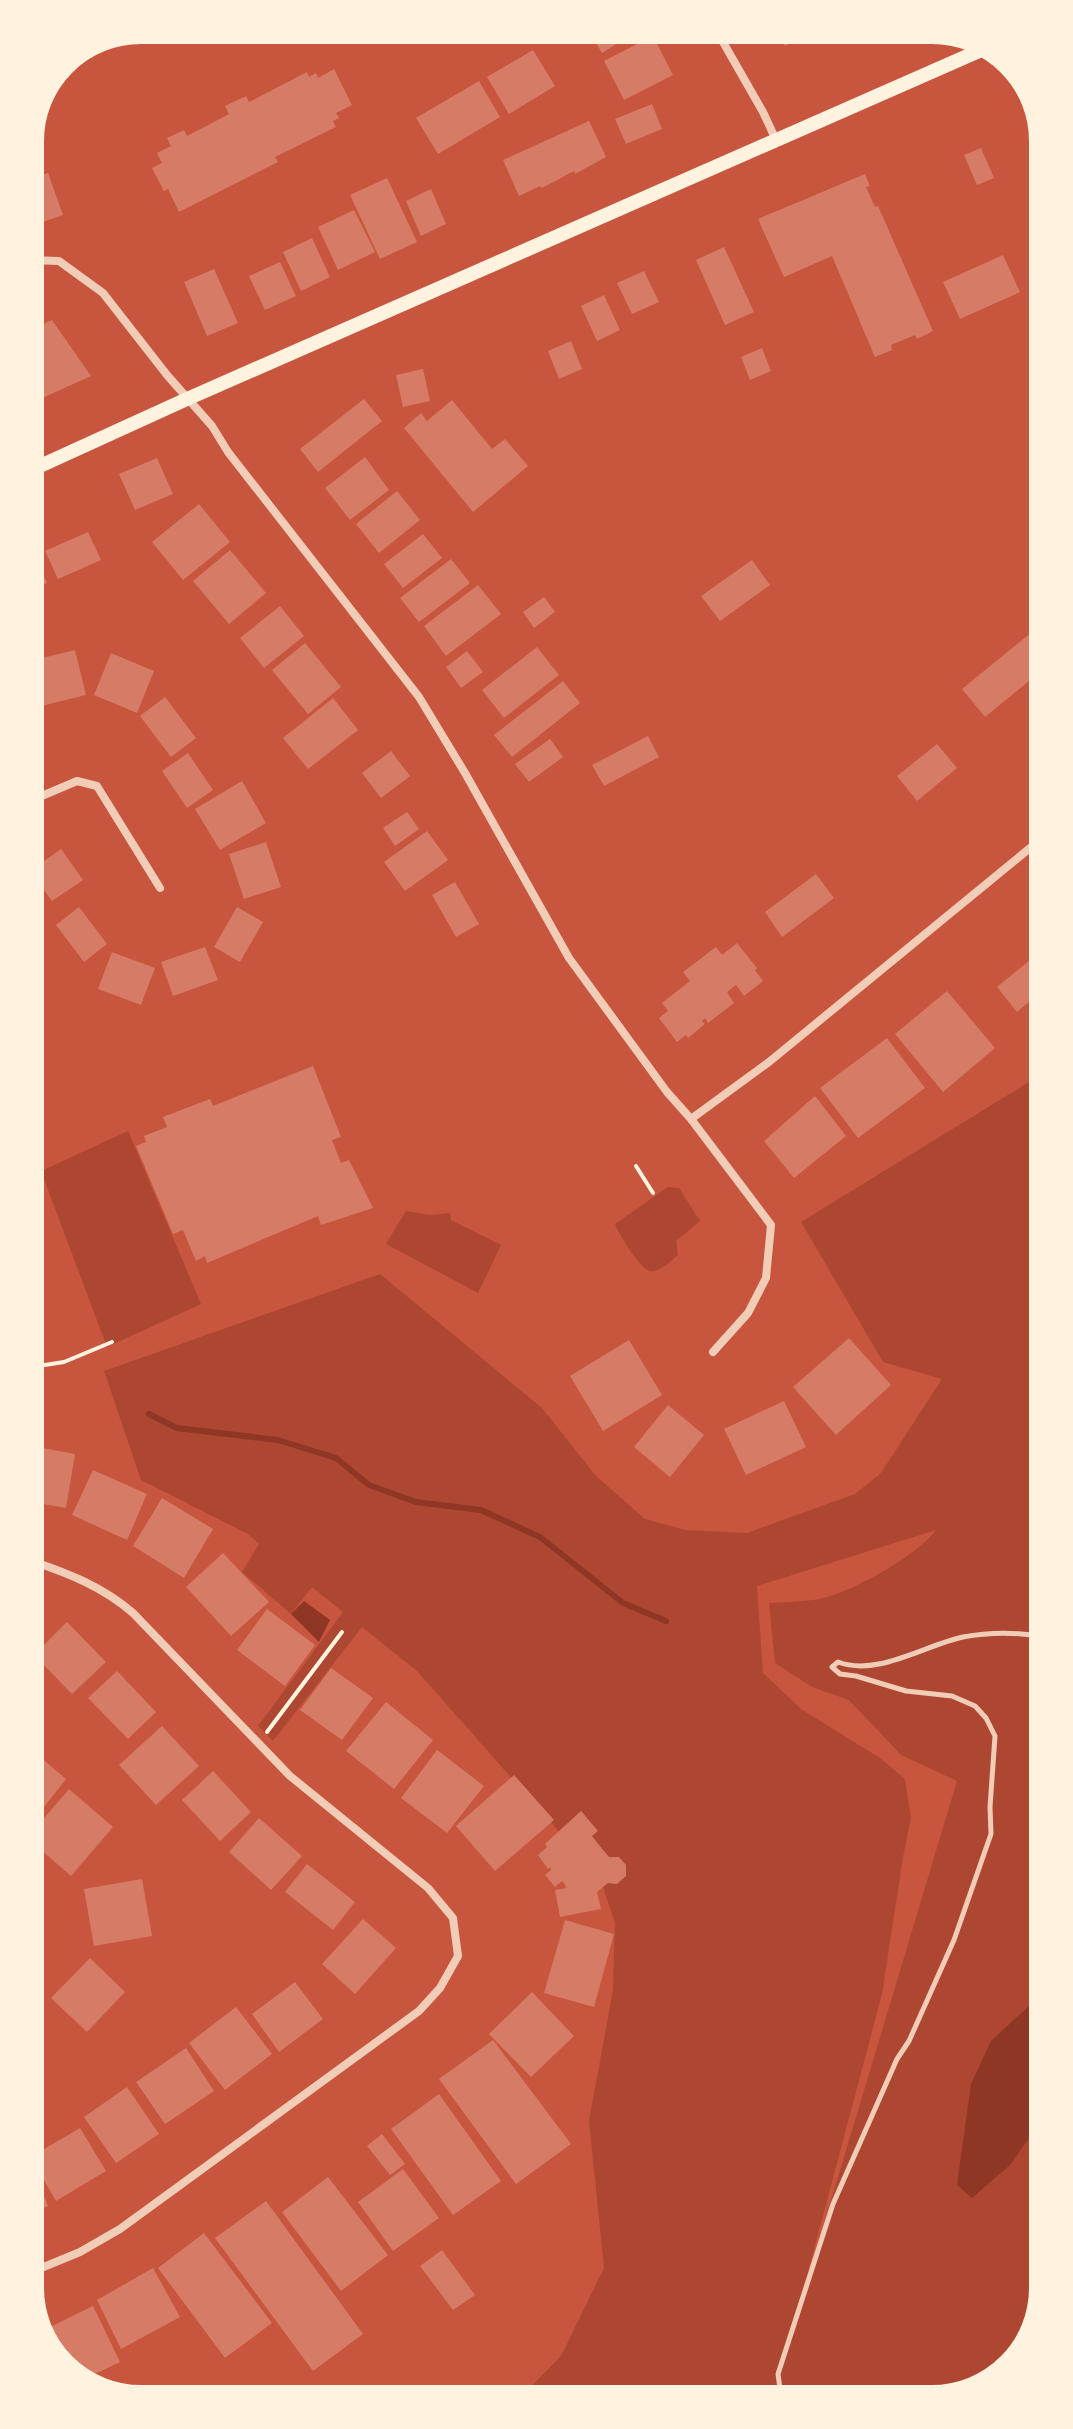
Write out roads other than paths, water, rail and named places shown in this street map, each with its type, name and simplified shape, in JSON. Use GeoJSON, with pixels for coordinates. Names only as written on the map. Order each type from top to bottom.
{"type":"FeatureCollection","features":[{"type":"Feature","properties":{"kind":"main road"},"geometry":{"type":"LineString","coordinates":[[42,465],[976,52]]}},
{"type":"Feature","properties":{"kind":"street"},"geometry":{"type":"LineString","coordinates":[[723,42],[776,140]]}},
{"type":"Feature","properties":{"kind":"street"},"geometry":{"type":"LineString","coordinates":[[42,260],[59,261],[103,293],[212,426],[228,452],[419,697],[569,958],[667,1092],[771,1225],[766,1278],[748,1313],[713,1352]]}},
{"type":"Feature","properties":{"kind":"street"},"geometry":{"type":"LineString","coordinates":[[42,796],[77,781],[97,786],[160,888]]}},
{"type":"Feature","properties":{"kind":"street"},"geometry":{"type":"LineString","coordinates":[[691,1119],[781,1052],[1031,847]]}},
{"type":"Feature","properties":{"kind":"street"},"geometry":{"type":"LineString","coordinates":[[42,1564],[68,1573],[114,1596],[290,1776],[428,1888],[453,1918],[458,1956],[440,1988],[419,2011],[120,2229],[80,2252],[42,2268]]}},
{"type":"Feature","properties":{"kind":"lane"},"geometry":{"type":"LineString","coordinates":[[780,2387],[778,2374],[833,2204],[954,1940],[991,1834],[995,1736],[986,1718],[975,1706],[952,1696],[906,1691],[840,1674],[832,1667],[834,1662],[874,1665],[964,1637],[1018,1632],[1031,1635]]}},
{"type":"Feature","properties":{"kind":"waterway"},"geometry":{"type":"LineString","coordinates":[[149,1414],[177,1428],[278,1440],[336,1458],[369,1485],[416,1502],[481,1510],[540,1537],[623,1603],[666,1621]]}}]}
